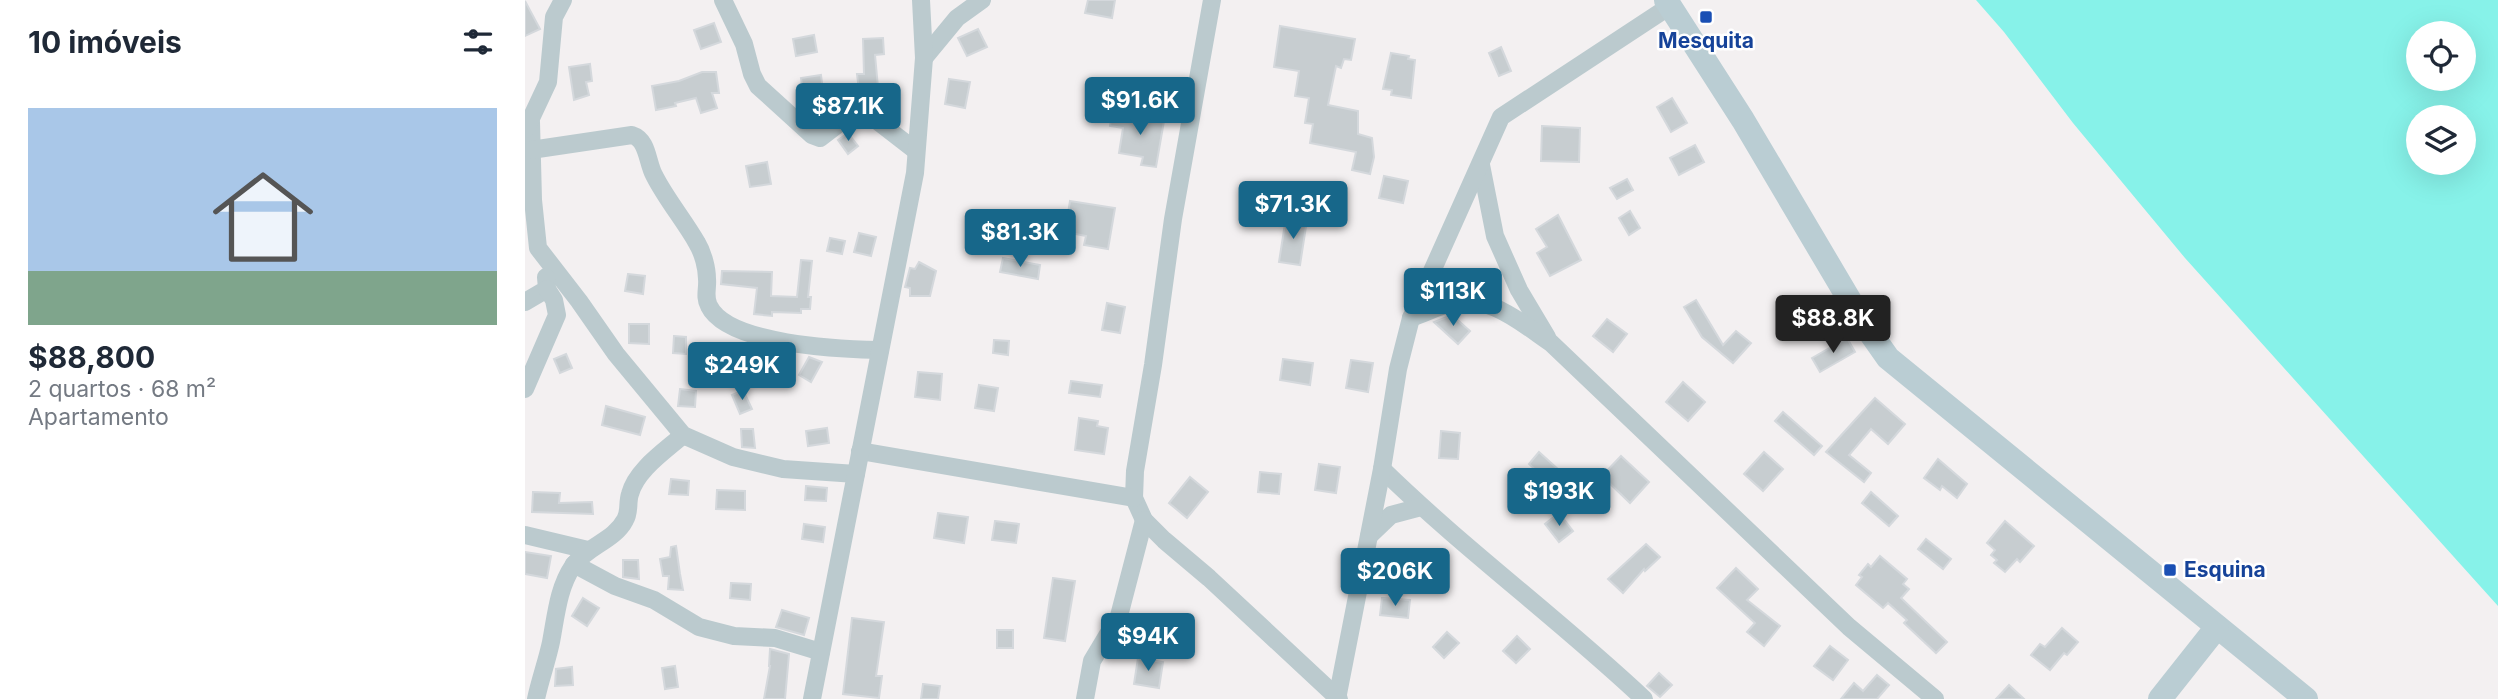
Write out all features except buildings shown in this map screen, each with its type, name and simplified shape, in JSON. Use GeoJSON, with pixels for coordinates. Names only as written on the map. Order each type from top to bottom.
{"type":"FeatureCollection","features":[{"type":"Feature","properties":{"kind":"street"},"geometry":{"type":"LineString","coordinates":[[563,0],[554,17],[548,82],[528,126],[535,234],[544,259],[579,301],[615,354],[683,435],[733,457],[783,469],[856,474]]}},
{"type":"Feature","properties":{"kind":"street"},"geometry":{"type":"LineString","coordinates":[[723,0],[744,44],[758,86],[812,135],[820,138],[854,112],[863,110],[916,151]]}},
{"type":"Feature","properties":{"kind":"street"},"geometry":{"type":"LineString","coordinates":[[811,699],[915,173],[924,58],[921,0]]}},
{"type":"Feature","properties":{"kind":"street"},"geometry":{"type":"LineString","coordinates":[[924,58],[957,18],[982,0]]}},
{"type":"Feature","properties":{"kind":"street"},"geometry":{"type":"LineString","coordinates":[[1212,0],[1173,219],[1135,471],[1134,498],[1144,520],[1338,698]]}},
{"type":"Feature","properties":{"kind":"street"},"geometry":{"type":"LineString","coordinates":[[1338,698],[1382,469],[1398,369],[1411,318],[1501,117],[1668,3],[1742,120],[1862,321],[1888,358],[2307,699]]}},
{"type":"Feature","properties":{"kind":"street"},"geometry":{"type":"LineString","coordinates":[[531,150],[632,135],[637,137],[643,143],[653,173],[697,244],[706,269],[707,303],[722,321],[732,328],[798,344],[880,350]]}},
{"type":"Feature","properties":{"kind":"street"},"geometry":{"type":"LineString","coordinates":[[1481,165],[1495,236],[1519,290],[1551,343]]}},
{"type":"Feature","properties":{"kind":"street"},"geometry":{"type":"LineString","coordinates":[[525,389],[557,315],[554,300],[547,289],[544,259]]}},
{"type":"Feature","properties":{"kind":"street"},"geometry":{"type":"LineString","coordinates":[[525,302],[547,289]]}},
{"type":"Feature","properties":{"kind":"street"},"geometry":{"type":"LineString","coordinates":[[1411,318],[1447,304],[1474,301],[1504,311],[1551,343],[1849,627],[1935,699]]}},
{"type":"Feature","properties":{"kind":"street"},"geometry":{"type":"LineString","coordinates":[[536,699],[555,612],[567,577],[588,550],[616,533],[626,519],[630,493],[639,477],[683,435]]}},
{"type":"Feature","properties":{"kind":"street"},"geometry":{"type":"LineString","coordinates":[[860,451],[1134,498]]}},
{"type":"Feature","properties":{"kind":"street"},"geometry":{"type":"LineString","coordinates":[[1382,469],[1421,507],[1602,659],[1644,699]]}},
{"type":"Feature","properties":{"kind":"street"},"geometry":{"type":"LineString","coordinates":[[1369,536],[1391,515],[1421,507]]}},
{"type":"Feature","properties":{"kind":"street"},"geometry":{"type":"LineString","coordinates":[[1085,699],[1092,661],[1119,616],[1144,520]]}},
{"type":"Feature","properties":{"kind":"street"},"geometry":{"type":"LineString","coordinates":[[525,535],[588,550]]}},
{"type":"Feature","properties":{"kind":"street"},"geometry":{"type":"LineString","coordinates":[[574,565],[615,586],[654,600],[699,627],[734,636],[775,638],[821,652]]}},
{"type":"Feature","properties":{"kind":"street"},"geometry":{"type":"LineString","coordinates":[[2160,699],[2217,627]]}},
{"type":"Feature","properties":{"kind":"water"},"geometry":{"type":"Polygon","coordinates":[[[1976,0],[2498,0],[2498,606],[2185,258],[2073,123],[2004,32],[1976,0]]]}},
{"type":"Feature","properties":{"kind":"place","name":"Mesquita"},"geometry":{"type":"Point","coordinates":[1706,17]}},
{"type":"Feature","properties":{"kind":"place","name":"Esquina"},"geometry":{"type":"Point","coordinates":[2170,570]}}]}
